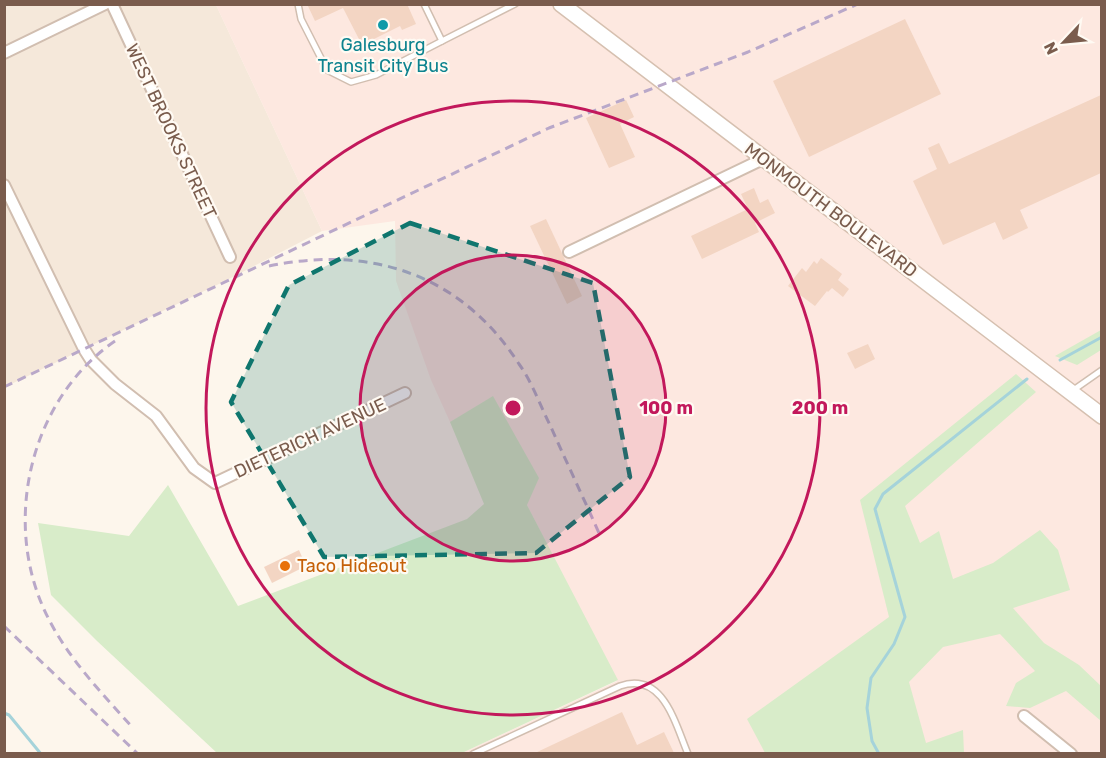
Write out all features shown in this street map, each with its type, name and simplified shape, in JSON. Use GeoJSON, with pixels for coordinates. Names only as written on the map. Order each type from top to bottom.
{"type":"FeatureCollection","features":[{"type":"Feature","properties":{"kind":"street"},"geometry":{"type":"LineString","coordinates":[[4,53],[105,4]]}},
{"type":"Feature","properties":{"kind":"street","name":"WEST BROOKS STREET"},"geometry":{"type":"LineString","coordinates":[[112,4],[230,257]]}},
{"type":"Feature","properties":{"kind":"street","name":"MONMOUTH BOULEVARD"},"geometry":{"type":"LineString","coordinates":[[561,4],[1101,416]]}},
{"type":"Feature","properties":{"kind":"street"},"geometry":{"type":"LineString","coordinates":[[569,252],[763,159]]}},
{"type":"Feature","properties":{"kind":"street","name":"DIETERICH AVENUE"},"geometry":{"type":"LineString","coordinates":[[4,185],[84,349],[115,384],[156,416],[194,468],[215,483],[405,393]]}},
{"type":"Feature","properties":{"kind":"street"},"geometry":{"type":"LineString","coordinates":[[1024,716],[1071,753]]}},
{"type":"Feature","properties":{"kind":"lane"},"geometry":{"type":"LineString","coordinates":[[298,4],[301,19],[327,70],[351,82],[376,75],[515,4]]}},
{"type":"Feature","properties":{"kind":"lane"},"geometry":{"type":"LineString","coordinates":[[424,4],[442,41]]}},
{"type":"Feature","properties":{"kind":"lane"},"geometry":{"type":"LineString","coordinates":[[1071,392],[1101,370]]}},
{"type":"Feature","properties":{"kind":"lane"},"geometry":{"type":"LineString","coordinates":[[473,753],[620,686],[636,683],[655,690],[665,701],[688,753]]}},
{"type":"Feature","properties":{"kind":"highlighted area"},"geometry":{"type":"Polygon","coordinates":[[[410,223],[593,283],[630,477],[536,553],[324,557],[231,402],[289,285],[410,223]]]}},
{"type":"Feature","properties":{"kind":"shaded area"},"geometry":{"type":"Polygon","coordinates":[[[5,5],[216,5],[322,231],[221,283],[5,387],[5,5]]]}},
{"type":"Feature","properties":{"kind":"shaded area"},"geometry":{"type":"Polygon","coordinates":[[[216,5],[1101,5],[1101,753],[462,753],[617,681],[527,505],[450,422],[431,380],[396,281],[395,221],[322,231],[216,5]]]}},
{"type":"Feature","properties":{"kind":"green space"},"geometry":{"type":"Polygon","coordinates":[[[1101,330],[1101,350],[1077,365],[1055,356],[1101,330]]]}},
{"type":"Feature","properties":{"kind":"green space"},"geometry":{"type":"Polygon","coordinates":[[[1016,374],[1036,392],[905,506],[920,543],[939,531],[953,579],[993,563],[1040,530],[1058,550],[1070,590],[1013,608],[1044,643],[1079,665],[1101,686],[1101,721],[1066,691],[1030,708],[1006,706],[1016,683],[1035,671],[1000,634],[943,647],[909,682],[926,743],[963,730],[964,753],[765,753],[747,719],[889,617],[860,500],[1016,374]]]}},
{"type":"Feature","properties":{"kind":"green space"},"geometry":{"type":"Polygon","coordinates":[[[493,396],[539,478],[527,505],[618,680],[462,753],[217,753],[51,595],[38,523],[129,536],[168,485],[238,606],[467,519],[484,504],[450,422],[493,396]]]}},
{"type":"Feature","properties":{"kind":"building","name":"Galesburg Transit City Bus"},"geometry":{"type":"Polygon","coordinates":[[[307,4],[407,4],[416,24],[402,30],[400,26],[362,45],[343,8],[315,21],[307,4]]]}},
{"type":"Feature","properties":{"kind":"building"},"geometry":{"type":"Polygon","coordinates":[[[905,19],[941,94],[809,157],[773,81],[905,19]]]}},
{"type":"Feature","properties":{"kind":"building"},"geometry":{"type":"Polygon","coordinates":[[[1101,95],[1101,173],[1020,210],[1028,228],[1003,240],[995,222],[943,245],[913,181],[937,169],[928,148],[939,143],[949,164],[1101,95]]]}},
{"type":"Feature","properties":{"kind":"building"},"geometry":{"type":"Polygon","coordinates":[[[626,100],[634,117],[620,124],[635,157],[609,168],[586,118],[626,100]]]}},
{"type":"Feature","properties":{"kind":"building"},"geometry":{"type":"Polygon","coordinates":[[[754,188],[760,203],[768,199],[775,213],[755,223],[759,232],[702,259],[691,236],[748,209],[741,194],[754,188]]]}},
{"type":"Feature","properties":{"kind":"building"},"geometry":{"type":"Polygon","coordinates":[[[546,219],[582,296],[567,304],[530,226],[546,219]]]}},
{"type":"Feature","properties":{"kind":"building"},"geometry":{"type":"Polygon","coordinates":[[[821,258],[842,274],[838,280],[849,289],[843,297],[832,288],[815,306],[788,286],[802,268],[806,272],[814,261],[817,264],[821,258]]]}},
{"type":"Feature","properties":{"kind":"building"},"geometry":{"type":"Polygon","coordinates":[[[868,344],[875,359],[855,369],[847,353],[868,344]]]}},
{"type":"Feature","properties":{"kind":"building","name":"Taco Hideout"},"geometry":{"type":"Polygon","coordinates":[[[299,550],[306,566],[272,583],[264,567],[299,550]]]}},
{"type":"Feature","properties":{"kind":"building"},"geometry":{"type":"Polygon","coordinates":[[[622,712],[637,745],[664,732],[674,753],[535,753],[622,712]]]}},
{"type":"Feature","properties":{"kind":"waterway"},"geometry":{"type":"LineString","coordinates":[[1060,360],[1102,337]]}},
{"type":"Feature","properties":{"kind":"waterway"},"geometry":{"type":"LineString","coordinates":[[879,754],[872,741],[867,708],[871,678],[894,644],[905,617],[875,509],[883,494],[1027,379]]}},
{"type":"Feature","properties":{"kind":"waterway"},"geometry":{"type":"LineString","coordinates":[[4,713],[9,715],[41,754]]}},
{"type":"Feature","properties":{"kind":"railway"},"geometry":{"type":"LineString","coordinates":[[4,387],[549,128],[748,52],[858,4]]}},
{"type":"Feature","properties":{"kind":"railway"},"geometry":{"type":"LineString","coordinates":[[269,266],[307,260],[343,260],[378,264],[410,273],[441,288],[470,308],[496,333],[528,378],[599,533]]}},
{"type":"Feature","properties":{"kind":"railway"},"geometry":{"type":"LineString","coordinates":[[115,341],[86,365],[63,394],[45,426],[33,461],[26,498],[26,535],[31,572],[51,624],[71,655],[132,727]]}},
{"type":"Feature","properties":{"kind":"railway"},"geometry":{"type":"LineString","coordinates":[[4,626],[138,754]]}},
{"type":"Feature","properties":{"kind":"place","name":"Galesburg Transit City Bus"},"geometry":{"type":"Point","coordinates":[383,25]}},
{"type":"Feature","properties":{"kind":"place","name":"Taco Hideout"},"geometry":{"type":"Point","coordinates":[285,566]}}]}
